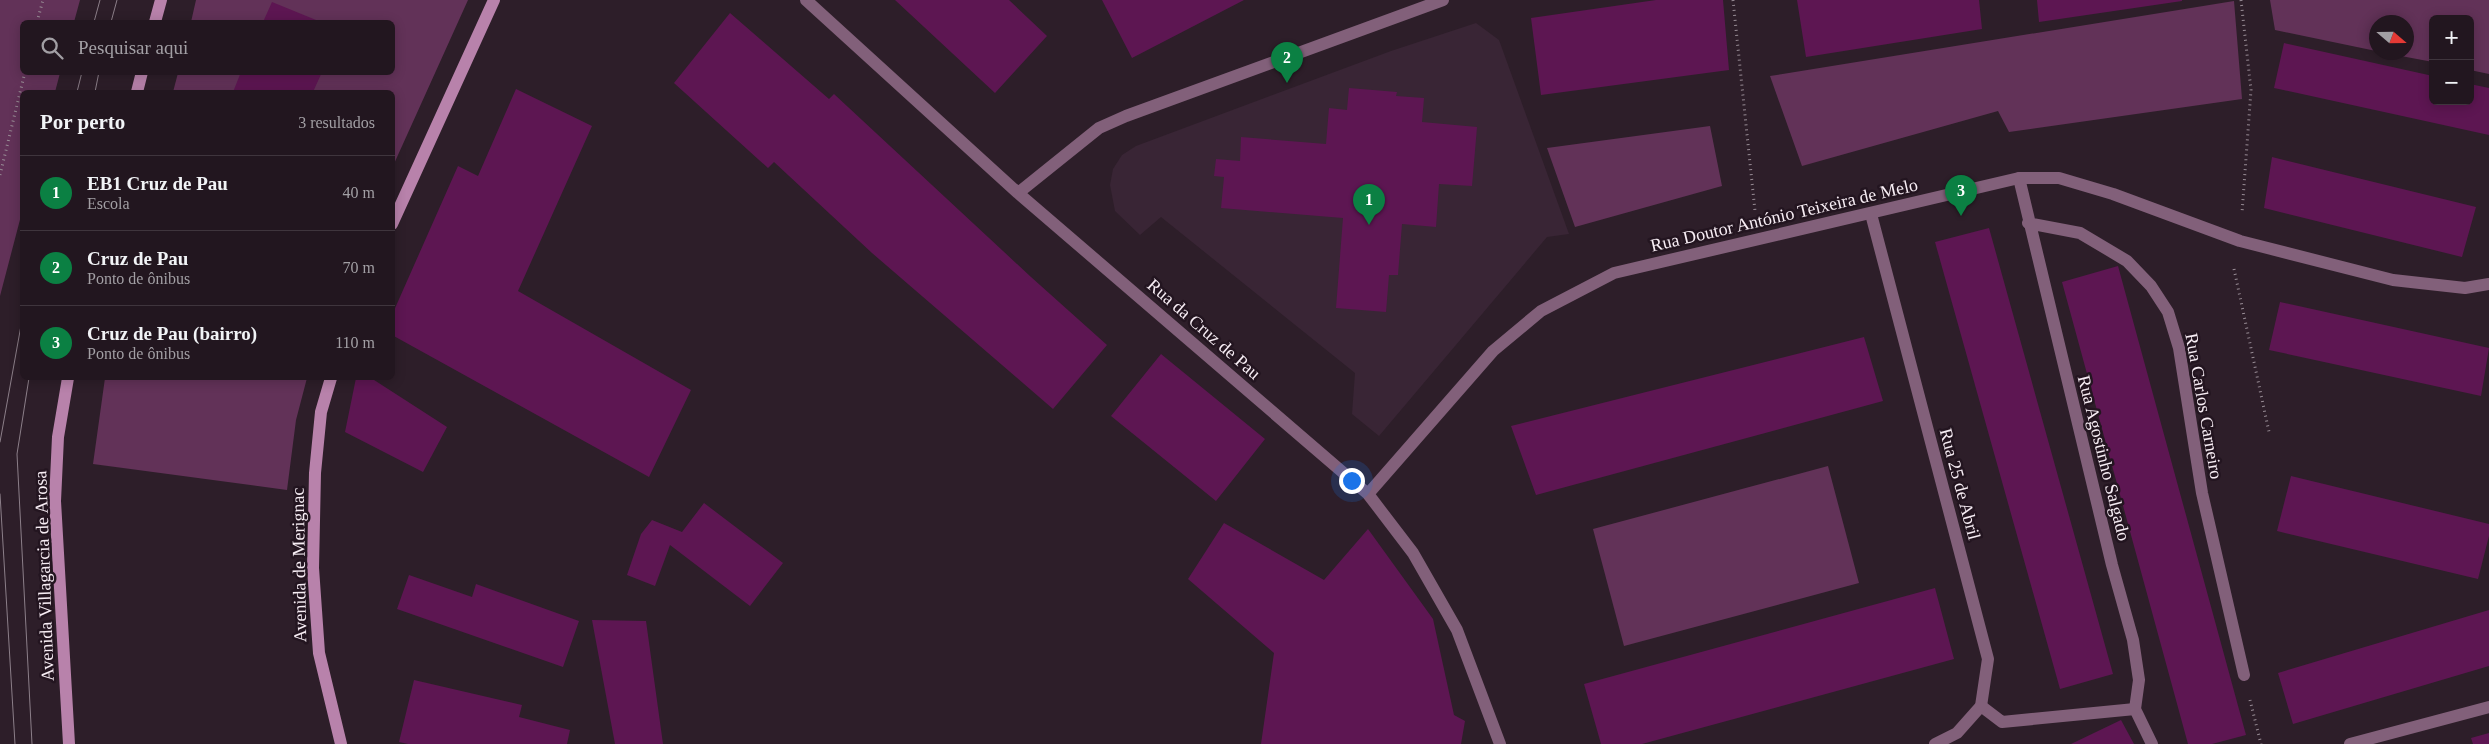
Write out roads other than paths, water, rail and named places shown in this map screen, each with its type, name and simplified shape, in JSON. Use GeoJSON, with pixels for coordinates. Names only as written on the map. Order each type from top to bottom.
{"type":"FeatureCollection","features":[{"type":"Feature","properties":{"kind":"main road"},"geometry":{"type":"LineString","coordinates":[[156,20],[161,0]]}},
{"type":"Feature","properties":{"kind":"main road"},"geometry":{"type":"LineString","coordinates":[[395,217],[494,0]]}},
{"type":"Feature","properties":{"kind":"main road"},"geometry":{"type":"LineString","coordinates":[[138,90],[141,75]]}},
{"type":"Feature","properties":{"kind":"main road","name":"Avenida Villagarcia de Arosa"},"geometry":{"type":"LineString","coordinates":[[68,380],[58,437],[55,501],[69,744]]}},
{"type":"Feature","properties":{"kind":"main road","name":"Avenida de Merignac"},"geometry":{"type":"LineString","coordinates":[[330,380],[321,412],[315,473],[313,568],[319,653],[341,744]]}},
{"type":"Feature","properties":{"kind":"street","name":"Rua da Cruz de Pau"},"geometry":{"type":"LineString","coordinates":[[806,0],[1018,193],[1368,494],[1413,553],[1457,630],[1500,744]]}},
{"type":"Feature","properties":{"kind":"street"},"geometry":{"type":"LineString","coordinates":[[1018,193],[1099,128],[1126,116],[1444,0]]}},
{"type":"Feature","properties":{"kind":"street","name":"Rua Doutor António Teixeira de Melo"},"geometry":{"type":"LineString","coordinates":[[1368,494],[1493,351],[1542,311],[1614,273],[2019,178],[2059,178],[2113,194],[2240,241],[2393,280],[2466,288],[2489,284]]}},
{"type":"Feature","properties":{"kind":"street","name":"Rua Agostinho Salgado"},"geometry":{"type":"LineString","coordinates":[[2019,178],[2028,222],[2112,565],[2133,640],[2139,680],[2135,709]]}},
{"type":"Feature","properties":{"kind":"street","name":"Rua 25 de Abril"},"geometry":{"type":"LineString","coordinates":[[1871,214],[1988,659],[1981,706]]}},
{"type":"Feature","properties":{"kind":"street","name":"Rua Carlos Carneiro"},"geometry":{"type":"LineString","coordinates":[[2028,222],[2080,233],[2128,261],[2151,286],[2168,312],[2179,348],[2202,493],[2244,675]]}},
{"type":"Feature","properties":{"kind":"street"},"geometry":{"type":"LineString","coordinates":[[1935,744],[1957,733],[1981,706],[2002,722],[2135,709],[2152,744]]}},
{"type":"Feature","properties":{"kind":"street"},"geometry":{"type":"LineString","coordinates":[[2350,744],[2489,707]]}},
{"type":"Feature","properties":{"kind":"tram line"},"geometry":{"type":"LineString","coordinates":[[95,20],[100,0]]}},
{"type":"Feature","properties":{"kind":"tram line"},"geometry":{"type":"LineString","coordinates":[[112,20],[117,0]]}},
{"type":"Feature","properties":{"kind":"tram line"},"geometry":{"type":"LineString","coordinates":[[78,90],[81,75]]}},
{"type":"Feature","properties":{"kind":"tram line"},"geometry":{"type":"LineString","coordinates":[[95,90],[98,75]]}},
{"type":"Feature","properties":{"kind":"tram line"},"geometry":{"type":"LineString","coordinates":[[0,442],[20,331]]}},
{"type":"Feature","properties":{"kind":"tram line"},"geometry":{"type":"LineString","coordinates":[[29,380],[17,454],[32,744]]}},
{"type":"Feature","properties":{"kind":"tram line"},"geometry":{"type":"LineString","coordinates":[[0,494],[15,744]]}},
{"type":"Feature","properties":{"kind":"place","name":"Cruz de Pau"},"geometry":{"type":"Point","coordinates":[1287,83]}},
{"type":"Feature","properties":{"kind":"place","name":"Cruz de Pau (bairro)"},"geometry":{"type":"Point","coordinates":[1961,216]}},
{"type":"Feature","properties":{"kind":"place","name":"EB1 Cruz de Pau"},"geometry":{"type":"Point","coordinates":[1369,225]}}]}
